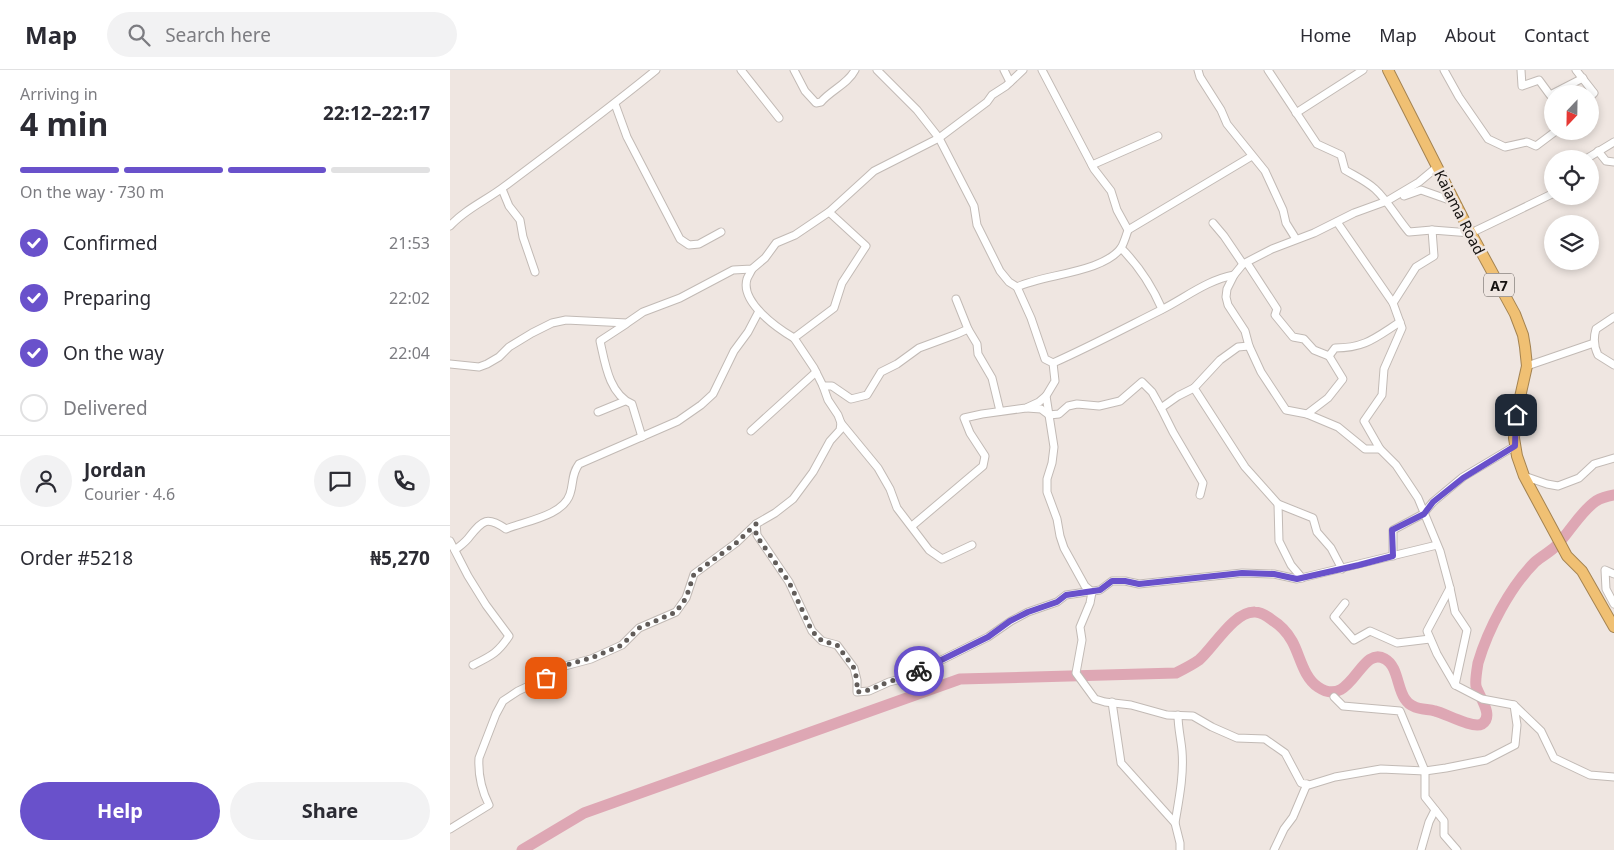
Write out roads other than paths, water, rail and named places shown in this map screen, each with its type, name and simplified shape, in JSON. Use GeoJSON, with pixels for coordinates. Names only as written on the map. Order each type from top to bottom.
{"type":"FeatureCollection","features":[{"type":"Feature","properties":{"kind":"highway","name":"Kaiama Road"},"geometry":{"type":"LineString","coordinates":[[1391,71],[1470,233],[1515,314],[1526,346],[1527,366],[1516,415],[1515,446],[1524,476],[1567,556],[1582,571],[1614,627]]}},
{"type":"Feature","properties":{"kind":"street"},"geometry":{"type":"LineString","coordinates":[[450,226],[457,218],[502,189],[615,104],[656,70]]}},
{"type":"Feature","properties":{"kind":"street"},"geometry":{"type":"LineString","coordinates":[[741,70],[779,118]]}},
{"type":"Feature","properties":{"kind":"street"},"geometry":{"type":"LineString","coordinates":[[794,70],[805,91],[816,103],[821,102],[828,93],[842,86],[856,70]]}},
{"type":"Feature","properties":{"kind":"street"},"geometry":{"type":"LineString","coordinates":[[877,70],[916,110],[939,138],[974,206],[977,225],[1000,271],[1009,282],[1017,287],[1031,318],[1045,359],[1053,363],[1084,350],[1221,277],[1234,274]]}},
{"type":"Feature","properties":{"kind":"street"},"geometry":{"type":"LineString","coordinates":[[1004,70],[1010,82]]}},
{"type":"Feature","properties":{"kind":"street"},"geometry":{"type":"LineString","coordinates":[[972,546],[942,559],[930,550],[897,508],[890,489],[878,468],[841,423],[828,400],[816,372],[794,338],[778,328],[759,311],[749,296],[746,281],[752,268],[765,258],[776,243],[795,235],[830,212],[874,171],[939,138],[987,102],[1023,70]]}},
{"type":"Feature","properties":{"kind":"street"},"geometry":{"type":"LineString","coordinates":[[1042,70],[1092,165],[1111,191],[1116,210],[1128,230]]}},
{"type":"Feature","properties":{"kind":"street"},"geometry":{"type":"LineString","coordinates":[[1198,70],[1200,77],[1221,110],[1227,124],[1265,171],[1283,210],[1286,223],[1296,239]]}},
{"type":"Feature","properties":{"kind":"street"},"geometry":{"type":"LineString","coordinates":[[1268,70],[1317,144],[1341,155],[1345,170],[1373,187],[1387,201],[1394,214],[1409,232],[1432,230],[1470,233],[1544,198]]}},
{"type":"Feature","properties":{"kind":"street"},"geometry":{"type":"LineString","coordinates":[[1296,112],[1363,70]]}},
{"type":"Feature","properties":{"kind":"street"},"geometry":{"type":"LineString","coordinates":[[1444,70],[1459,97],[1488,139],[1505,147],[1526,142],[1536,146],[1544,140]]}},
{"type":"Feature","properties":{"kind":"street"},"geometry":{"type":"LineString","coordinates":[[1521,70],[1522,86],[1539,80],[1550,95],[1583,78]]}},
{"type":"Feature","properties":{"kind":"street"},"geometry":{"type":"LineString","coordinates":[[1576,70],[1588,85]]}},
{"type":"Feature","properties":{"kind":"street"},"geometry":{"type":"LineString","coordinates":[[615,104],[626,137],[680,239],[689,245],[699,244],[721,232]]}},
{"type":"Feature","properties":{"kind":"street"},"geometry":{"type":"LineString","coordinates":[[1092,165],[1158,136]]}},
{"type":"Feature","properties":{"kind":"street"},"geometry":{"type":"LineString","coordinates":[[1599,150],[1614,142]]}},
{"type":"Feature","properties":{"kind":"street"},"geometry":{"type":"LineString","coordinates":[[1599,152],[1606,161],[1614,162]]}},
{"type":"Feature","properties":{"kind":"street"},"geometry":{"type":"LineString","coordinates":[[1017,287],[1026,283],[1080,270],[1109,258],[1120,248],[1128,230],[1252,156]]}},
{"type":"Feature","properties":{"kind":"street"},"geometry":{"type":"LineString","coordinates":[[1387,201],[1419,182],[1437,167]]}},
{"type":"Feature","properties":{"kind":"street"},"geometry":{"type":"LineString","coordinates":[[502,189],[510,206],[520,220],[522,238],[535,272]]}},
{"type":"Feature","properties":{"kind":"street"},"geometry":{"type":"LineString","coordinates":[[1380,449],[1366,449],[1338,427],[1307,414],[1286,410],[1266,381],[1249,346],[1245,331],[1228,305],[1227,289],[1234,274],[1245,264],[1272,249],[1314,233],[1354,213],[1421,190],[1455,202]]}},
{"type":"Feature","properties":{"kind":"street"},"geometry":{"type":"LineString","coordinates":[[794,338],[834,308],[842,283],[866,246],[830,212]]}},
{"type":"Feature","properties":{"kind":"street"},"geometry":{"type":"LineString","coordinates":[[1337,222],[1393,304],[1402,328],[1384,369],[1382,395],[1364,421],[1380,449],[1396,465],[1418,498],[1437,545],[1455,612],[1467,630],[1455,686]]}},
{"type":"Feature","properties":{"kind":"street"},"geometry":{"type":"LineString","coordinates":[[1213,223],[1278,309],[1275,315],[1293,337],[1304,339],[1314,350],[1329,356],[1343,378],[1328,398],[1307,414]]}},
{"type":"Feature","properties":{"kind":"street"},"geometry":{"type":"LineString","coordinates":[[1393,304],[1416,267],[1434,256],[1432,230]]}},
{"type":"Feature","properties":{"kind":"street"},"geometry":{"type":"LineString","coordinates":[[1120,248],[1134,262],[1153,288],[1162,309]]}},
{"type":"Feature","properties":{"kind":"street"},"geometry":{"type":"LineString","coordinates":[[642,437],[632,404],[625,402],[610,381],[600,341],[643,312],[680,298],[733,270],[752,268]]}},
{"type":"Feature","properties":{"kind":"street"},"geometry":{"type":"LineString","coordinates":[[956,299],[968,329],[977,344],[978,354],[992,378],[1000,411]]}},
{"type":"Feature","properties":{"kind":"street"},"geometry":{"type":"LineString","coordinates":[[455,550],[483,522],[494,521],[506,529],[552,513],[570,495],[574,471],[579,464],[678,422],[701,405],[713,394],[734,351],[748,332],[759,311]]}},
{"type":"Feature","properties":{"kind":"street"},"geometry":{"type":"LineString","coordinates":[[1614,317],[1596,330],[1594,343],[1598,356],[1614,365]]}},
{"type":"Feature","properties":{"kind":"street"},"geometry":{"type":"LineString","coordinates":[[450,364],[478,367],[488,364],[509,347],[552,323],[566,320],[627,323]]}},
{"type":"Feature","properties":{"kind":"street"},"geometry":{"type":"LineString","coordinates":[[1329,356],[1335,348],[1348,348],[1366,344],[1400,322]]}},
{"type":"Feature","properties":{"kind":"street"},"geometry":{"type":"LineString","coordinates":[[823,386],[832,386],[851,399],[867,395],[881,372],[897,364],[919,348],[968,329]]}},
{"type":"Feature","properties":{"kind":"street"},"geometry":{"type":"LineString","coordinates":[[1527,366],[1594,343]]}},
{"type":"Feature","properties":{"kind":"street"},"geometry":{"type":"LineString","coordinates":[[1160,408],[1194,388],[1204,375],[1220,360],[1238,347],[1249,346]]}},
{"type":"Feature","properties":{"kind":"street"},"geometry":{"type":"LineString","coordinates":[[1026,408],[1039,402],[1046,396],[1055,381],[1053,363]]}},
{"type":"Feature","properties":{"kind":"street"},"geometry":{"type":"LineString","coordinates":[[752,431],[816,372]]}},
{"type":"Feature","properties":{"kind":"street"},"geometry":{"type":"LineString","coordinates":[[912,526],[983,466],[984,456],[970,433],[964,418],[1026,408],[1042,409],[1049,415],[1059,414],[1068,406],[1077,404],[1098,406],[1120,401],[1142,382],[1152,392],[1203,483],[1200,495]]}},
{"type":"Feature","properties":{"kind":"street"},"geometry":{"type":"LineString","coordinates":[[1194,388],[1245,466],[1278,504],[1313,518],[1317,532],[1331,548],[1342,569]]}},
{"type":"Feature","properties":{"kind":"street"},"geometry":{"type":"LineString","coordinates":[[1046,396],[1054,447],[1047,479],[1047,492],[1057,519],[1064,548],[1085,586],[1092,592]]}},
{"type":"Feature","properties":{"kind":"street"},"geometry":{"type":"LineString","coordinates":[[598,412],[625,402]]}},
{"type":"Feature","properties":{"kind":"street"},"geometry":{"type":"LineString","coordinates":[[450,829],[489,805],[483,792],[479,758],[503,701],[518,691],[546,678],[561,667],[591,658],[622,645],[639,628],[676,612],[686,598],[694,574],[736,543],[756,524],[775,513],[793,499],[830,441],[840,430],[841,423]]}},
{"type":"Feature","properties":{"kind":"street"},"geometry":{"type":"LineString","coordinates":[[1393,556],[1392,530],[1424,514],[1433,502],[1463,478],[1515,446]]}},
{"type":"Feature","properties":{"kind":"street"},"geometry":{"type":"LineString","coordinates":[[1524,476],[1558,486],[1579,478],[1594,464],[1614,458]]}},
{"type":"Feature","properties":{"kind":"street"},"geometry":{"type":"LineString","coordinates":[[1278,504],[1279,541],[1291,565],[1302,578]]}},
{"type":"Feature","properties":{"kind":"street"},"geometry":{"type":"LineString","coordinates":[[756,524],[756,535],[789,582],[812,631],[822,641],[837,645],[854,668],[857,692],[869,691],[889,682],[905,678],[988,637],[1010,621],[1028,612],[1057,602],[1066,595],[1100,590],[1112,581],[1139,584],[1242,573],[1274,574],[1297,579],[1437,545]]}},
{"type":"Feature","properties":{"kind":"street"},"geometry":{"type":"LineString","coordinates":[[450,541],[486,605],[509,636],[500,650],[473,665]]}},
{"type":"Feature","properties":{"kind":"street"},"geometry":{"type":"LineString","coordinates":[[1614,574],[1605,570],[1606,589],[1614,604]]}},
{"type":"Feature","properties":{"kind":"street"},"geometry":{"type":"LineString","coordinates":[[1450,588],[1427,632],[1455,686],[1482,699],[1514,705],[1541,731],[1554,758],[1590,775],[1614,777]]}},
{"type":"Feature","properties":{"kind":"street"},"geometry":{"type":"LineString","coordinates":[[1092,592],[1090,603],[1080,627],[1082,640],[1076,673],[1096,699],[1131,705],[1167,715],[1193,716],[1237,738],[1265,739],[1286,753],[1301,783],[1307,784],[1381,769],[1425,771],[1486,760],[1515,745],[1517,725],[1514,705]]}},
{"type":"Feature","properties":{"kind":"street"},"geometry":{"type":"LineString","coordinates":[[1345,603],[1334,617],[1354,640],[1370,631],[1397,643],[1430,639]]}},
{"type":"Feature","properties":{"kind":"street"},"geometry":{"type":"LineString","coordinates":[[1334,697],[1343,706],[1400,711],[1425,771],[1425,797],[1444,820],[1444,835],[1457,850]]}},
{"type":"Feature","properties":{"kind":"street"},"geometry":{"type":"LineString","coordinates":[[1112,702],[1121,763],[1175,823]]}},
{"type":"Feature","properties":{"kind":"street"},"geometry":{"type":"LineString","coordinates":[[1178,715],[1182,766],[1175,823],[1182,849]]}},
{"type":"Feature","properties":{"kind":"street"},"geometry":{"type":"LineString","coordinates":[[1274,850],[1284,829],[1293,817],[1307,784]]}},
{"type":"Feature","properties":{"kind":"street"},"geometry":{"type":"LineString","coordinates":[[1421,850],[1429,822],[1435,810]]}},
{"type":"Feature","properties":{"kind":"waterway"},"geometry":{"type":"LineString","coordinates":[[522,850],[584,813],[960,679],[1176,673],[1199,660],[1232,623],[1247,613],[1261,613],[1278,624],[1286,632],[1295,647],[1305,672],[1318,687],[1330,692],[1339,690],[1348,684],[1369,660],[1376,657],[1385,659],[1395,672],[1402,694],[1411,705],[1439,712],[1472,724],[1482,724],[1487,716],[1485,705],[1476,686],[1478,665],[1482,650],[1501,609],[1526,572],[1535,562],[1556,546],[1585,511],[1598,500],[1614,495]]}}]}
